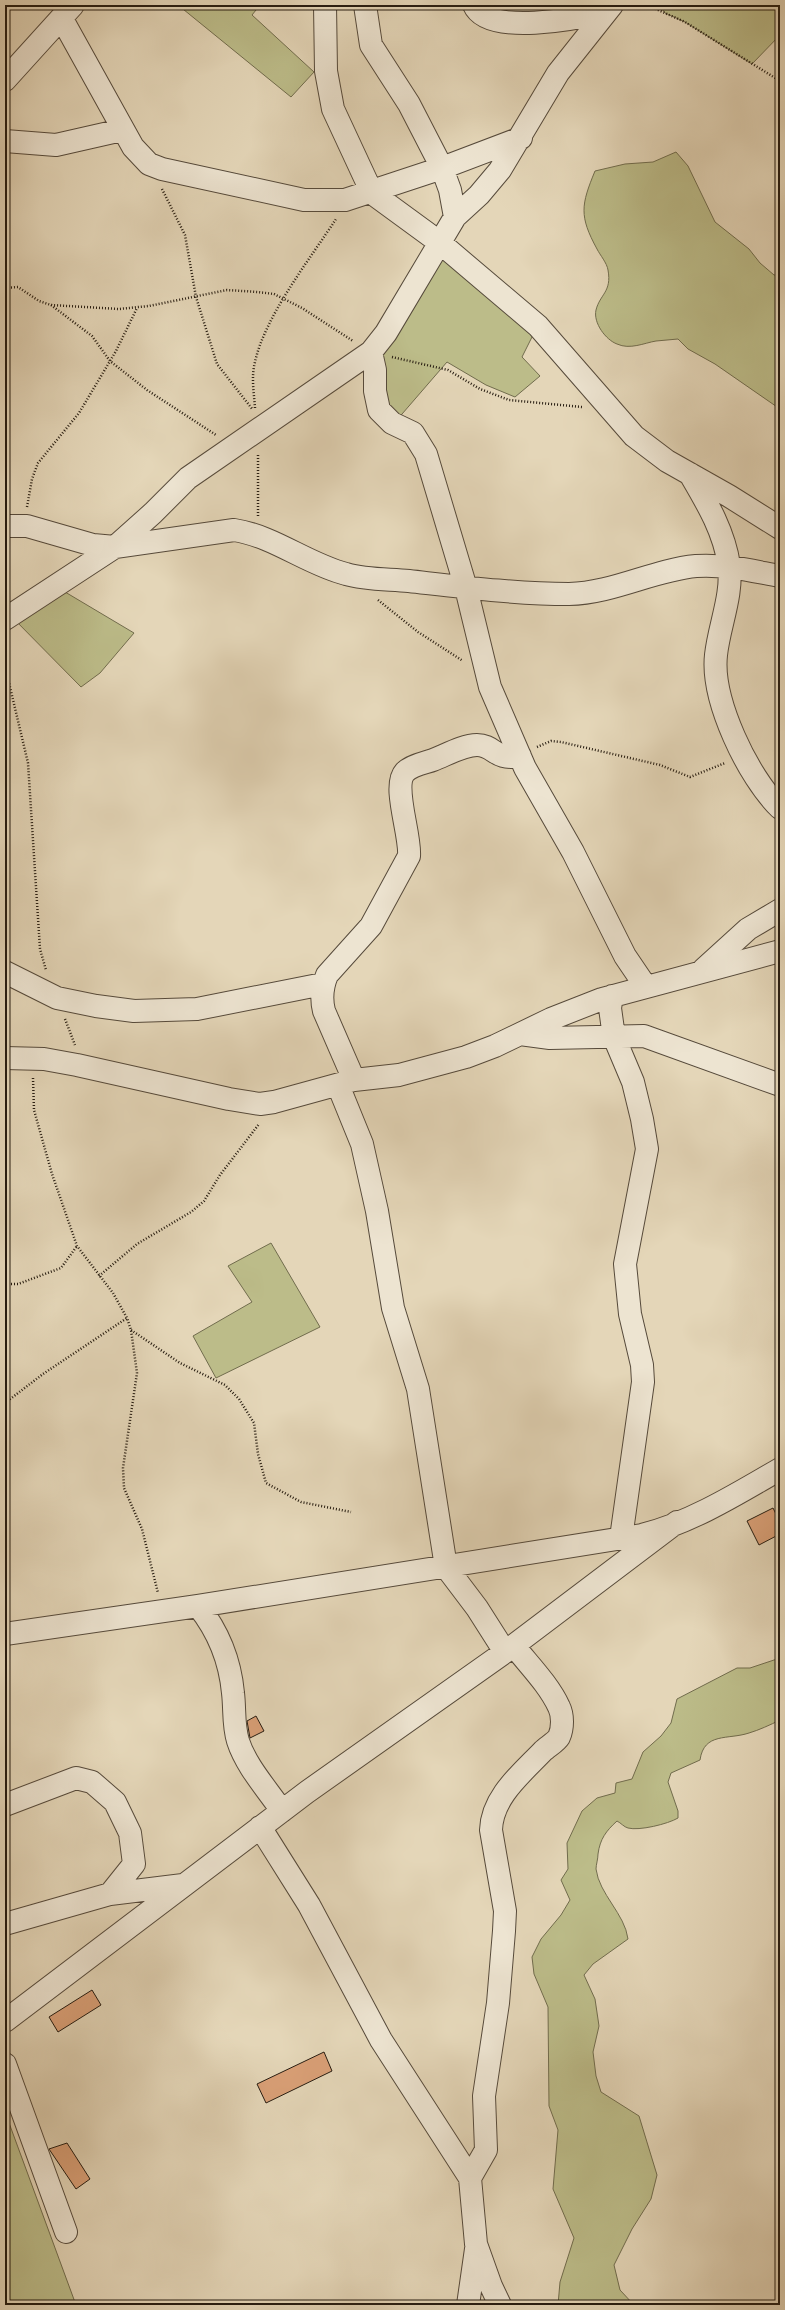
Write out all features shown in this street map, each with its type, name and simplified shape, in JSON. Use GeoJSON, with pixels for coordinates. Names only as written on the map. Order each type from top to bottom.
{"type":"FeatureCollection","features":[{"type":"Feature","properties":{"kind":"street"},"geometry":{"type":"LineString","coordinates":[[325,5],[326,71],[333,109],[372,193],[439,242],[538,326],[634,436],[667,461],[780,528]]}},
{"type":"Feature","properties":{"kind":"street"},"geometry":{"type":"LineString","coordinates":[[365,5],[372,45],[409,104],[442,168],[450,190],[455,217]]}},
{"type":"Feature","properties":{"kind":"street"},"geometry":{"type":"LineString","coordinates":[[474,5],[487,17],[503,21],[543,24],[566,21],[608,9]]}},
{"type":"Feature","properties":{"kind":"street"},"geometry":{"type":"LineString","coordinates":[[5,619],[115,547],[153,513],[188,478],[371,352],[386,333],[455,217],[479,195],[496,175],[521,138],[550,85],[608,9]]}},
{"type":"Feature","properties":{"kind":"street"},"geometry":{"type":"LineString","coordinates":[[5,80],[68,12],[122,130],[141,157],[149,164],[162,169],[304,200],[345,200],[372,193],[521,138]]}},
{"type":"Feature","properties":{"kind":"street"},"geometry":{"type":"LineString","coordinates":[[5,141],[56,145],[122,130]]}},
{"type":"Feature","properties":{"kind":"street"},"geometry":{"type":"LineString","coordinates":[[371,352],[375,370],[375,391],[379,410],[392,423],[413,433],[426,454],[466,588],[490,688],[520,756],[573,852],[625,956],[646,987]]}},
{"type":"Feature","properties":{"kind":"street"},"geometry":{"type":"LineString","coordinates":[[689,473],[713,513],[722,536],[729,566],[728,583],[714,672],[718,692],[742,755],[763,788],[780,808]]}},
{"type":"Feature","properties":{"kind":"street"},"geometry":{"type":"LineString","coordinates":[[13,526],[93,545],[115,547],[234,530],[258,536],[306,559],[347,574],[466,588],[570,594],[615,587],[653,575],[695,566],[729,566],[780,576]]}},
{"type":"Feature","properties":{"kind":"street"},"geometry":{"type":"LineString","coordinates":[[470,2178],[486,2150],[484,2096],[498,2003],[504,1931],[505,1912],[491,1830],[492,1817],[497,1803],[507,1790],[558,1737],[562,1721],[560,1708],[550,1692],[509,1649],[446,1567],[418,1389],[393,1308],[377,1212],[362,1144],[322,1001],[323,984],[327,975],[371,926],[410,856],[410,843],[399,789],[400,780],[406,772],[467,747],[477,745],[486,747],[506,758],[520,756]]}},
{"type":"Feature","properties":{"kind":"street"},"geometry":{"type":"LineString","coordinates":[[700,972],[748,929],[780,910]]}},
{"type":"Feature","properties":{"kind":"street"},"geometry":{"type":"LineString","coordinates":[[5,1058],[33,1060],[44,1059],[229,1099],[260,1104],[274,1102],[346,1083],[399,1075],[466,1057],[495,1046],[551,1019],[612,996],[780,951]]}},
{"type":"Feature","properties":{"kind":"street"},"geometry":{"type":"LineString","coordinates":[[5,972],[57,998],[96,1006],[134,1010],[167,1010],[220,1005],[323,984]]}},
{"type":"Feature","properties":{"kind":"street"},"geometry":{"type":"LineString","coordinates":[[612,996],[610,1008],[614,1036],[634,1089],[647,1149],[625,1264],[630,1314],[642,1365],[643,1382],[621,1538]]}},
{"type":"Feature","properties":{"kind":"street"},"geometry":{"type":"LineString","coordinates":[[520,1034],[550,1038],[644,1036],[780,1085]]}},
{"type":"Feature","properties":{"kind":"street"},"geometry":{"type":"LineString","coordinates":[[5,1634],[198,1606],[649,1533],[726,1500],[780,1470]]}},
{"type":"Feature","properties":{"kind":"street"},"geometry":{"type":"LineString","coordinates":[[5,2021],[260,1827],[509,1649],[677,1522]]}},
{"type":"Feature","properties":{"kind":"street"},"geometry":{"type":"LineString","coordinates":[[198,1606],[213,1625],[227,1661],[233,1692],[234,1725],[242,1753],[282,1811]]}},
{"type":"Feature","properties":{"kind":"street"},"geometry":{"type":"LineString","coordinates":[[5,1805],[76,1778],[92,1782],[115,1802],[130,1833],[134,1864],[110,1894]]}},
{"type":"Feature","properties":{"kind":"street"},"geometry":{"type":"LineString","coordinates":[[260,1827],[309,1905],[381,2040],[470,2178],[476,2244],[468,2305]]}},
{"type":"Feature","properties":{"kind":"street"},"geometry":{"type":"LineString","coordinates":[[5,1924],[110,1894],[184,1885]]}},
{"type":"Feature","properties":{"kind":"street"},"geometry":{"type":"LineString","coordinates":[[5,2064],[66,2232]]}},
{"type":"Feature","properties":{"kind":"street"},"geometry":{"type":"LineString","coordinates":[[476,2244],[491,2286],[500,2305]]}},
{"type":"Feature","properties":{"kind":"path"},"geometry":{"type":"LineString","coordinates":[[647,5],[685,22],[780,81]]}},
{"type":"Feature","properties":{"kind":"path"},"geometry":{"type":"LineString","coordinates":[[149,164],[185,235],[196,297],[217,364],[256,414],[253,384],[255,362],[272,318],[343,210],[345,200]]}},
{"type":"Feature","properties":{"kind":"path"},"geometry":{"type":"LineString","coordinates":[[5,281],[9,286]]}},
{"type":"Feature","properties":{"kind":"path"},"geometry":{"type":"LineString","coordinates":[[5,288],[9,286],[18,287],[39,301],[51,305],[119,309],[196,297],[227,290],[274,294],[302,308],[371,352],[448,370],[480,389],[509,400],[610,410]]}},
{"type":"Feature","properties":{"kind":"path"},"geometry":{"type":"LineString","coordinates":[[51,305],[92,336],[110,361],[147,390],[233,446]]}},
{"type":"Feature","properties":{"kind":"path"},"geometry":{"type":"LineString","coordinates":[[13,526],[38,463],[79,413],[110,361],[137,307]]}},
{"type":"Feature","properties":{"kind":"path"},"geometry":{"type":"LineString","coordinates":[[257,430],[258,536]]}},
{"type":"Feature","properties":{"kind":"path"},"geometry":{"type":"LineString","coordinates":[[376,599],[418,632],[467,663]]}},
{"type":"Feature","properties":{"kind":"path"},"geometry":{"type":"LineString","coordinates":[[5,666],[28,763],[40,949],[50,984],[75,1045],[77,1065]]}},
{"type":"Feature","properties":{"kind":"path"},"geometry":{"type":"LineString","coordinates":[[520,756],[543,744],[561,742],[660,765],[690,777],[742,755]]}},
{"type":"Feature","properties":{"kind":"path"},"geometry":{"type":"LineString","coordinates":[[33,1060],[34,1110],[52,1174],[77,1246],[114,1294],[127,1318],[130,1330],[137,1373],[123,1468],[124,1488],[142,1529],[163,1611]]}},
{"type":"Feature","properties":{"kind":"path"},"geometry":{"type":"LineString","coordinates":[[99,1276],[137,1244],[191,1212],[204,1201],[220,1175],[274,1102]]}},
{"type":"Feature","properties":{"kind":"path"},"geometry":{"type":"LineString","coordinates":[[5,1284],[18,1284],[61,1268],[77,1246]]}},
{"type":"Feature","properties":{"kind":"path"},"geometry":{"type":"LineString","coordinates":[[5,1403],[43,1374],[127,1318]]}},
{"type":"Feature","properties":{"kind":"path"},"geometry":{"type":"LineString","coordinates":[[130,1330],[180,1363],[225,1385],[239,1399],[254,1423],[258,1454],[266,1483],[301,1502],[351,1512]]}},
{"type":"Feature","properties":{"kind":"green space"},"geometry":{"type":"Polygon","coordinates":[[[178,5],[260,5],[252,15],[314,72],[291,97],[178,5]]]}},
{"type":"Feature","properties":{"kind":"green space"},"geometry":{"type":"Polygon","coordinates":[[[659,5],[780,5],[780,35],[752,64],[685,22],[665,13],[659,5]]]}},
{"type":"Feature","properties":{"kind":"green space"},"geometry":{"type":"Polygon","coordinates":[[[676,152],[688,166],[715,222],[749,249],[760,263],[774,275],[780,275],[780,409],[715,364],[688,349],[678,339],[656,341],[637,346],[622,346],[609,339],[598,325],[596,320],[596,310],[607,288],[609,277],[606,265],[591,238],[585,219],[585,202],[595,171],[625,164],[653,162],[676,152]]]}},
{"type":"Feature","properties":{"kind":"green space"},"geometry":{"type":"Polygon","coordinates":[[[439,246],[536,329],[522,357],[540,376],[515,397],[486,385],[447,362],[396,421],[383,410],[376,352],[439,246]]]}},
{"type":"Feature","properties":{"kind":"green space"},"geometry":{"type":"Polygon","coordinates":[[[55,586],[134,633],[100,673],[81,687],[11,616],[55,586]]]}},
{"type":"Feature","properties":{"kind":"green space"},"geometry":{"type":"Polygon","coordinates":[[[271,1243],[320,1327],[216,1378],[193,1336],[252,1302],[228,1266],[271,1243]]]}},
{"type":"Feature","properties":{"kind":"green space"},"geometry":{"type":"Polygon","coordinates":[[[780,1658],[780,1720],[749,1733],[712,1741],[706,1745],[702,1751],[700,1760],[671,1773],[668,1782],[678,1811],[678,1818],[661,1825],[639,1829],[625,1827],[617,1821],[607,1832],[600,1844],[596,1867],[598,1878],[622,1921],[628,1939],[593,1964],[584,1975],[595,1999],[599,2026],[593,2052],[596,2076],[601,2092],[639,2116],[657,2175],[651,2199],[632,2229],[614,2265],[620,2290],[634,2305],[558,2305],[560,2282],[574,2238],[553,2189],[558,2130],[549,2106],[548,2007],[534,1974],[532,1957],[541,1939],[561,1915],[570,1900],[561,1880],[568,1869],[567,1843],[582,1811],[597,1798],[615,1793],[616,1783],[632,1779],[643,1752],[661,1736],[671,1723],[677,1699],[737,1668],[750,1668],[780,1658]]]}},
{"type":"Feature","properties":{"kind":"green space"},"geometry":{"type":"Polygon","coordinates":[[[5,2112],[76,2305],[5,2305],[5,2112]]]}},
{"type":"Feature","properties":{"kind":"building"},"geometry":{"type":"Polygon","coordinates":[[[773,1508],[780,1522],[780,1534],[759,1545],[747,1521],[773,1508]]]}},
{"type":"Feature","properties":{"kind":"building"},"geometry":{"type":"Polygon","coordinates":[[[256,1716],[264,1731],[250,1738],[247,1721],[256,1716]]]}},
{"type":"Feature","properties":{"kind":"building"},"geometry":{"type":"Polygon","coordinates":[[[92,1990],[101,2005],[58,2032],[49,2017],[92,1990]]]}},
{"type":"Feature","properties":{"kind":"building"},"geometry":{"type":"Polygon","coordinates":[[[324,2052],[332,2071],[266,2103],[257,2084],[324,2052]]]}},
{"type":"Feature","properties":{"kind":"building"},"geometry":{"type":"Polygon","coordinates":[[[67,2143],[90,2179],[76,2189],[49,2149],[67,2143]]]}}]}
